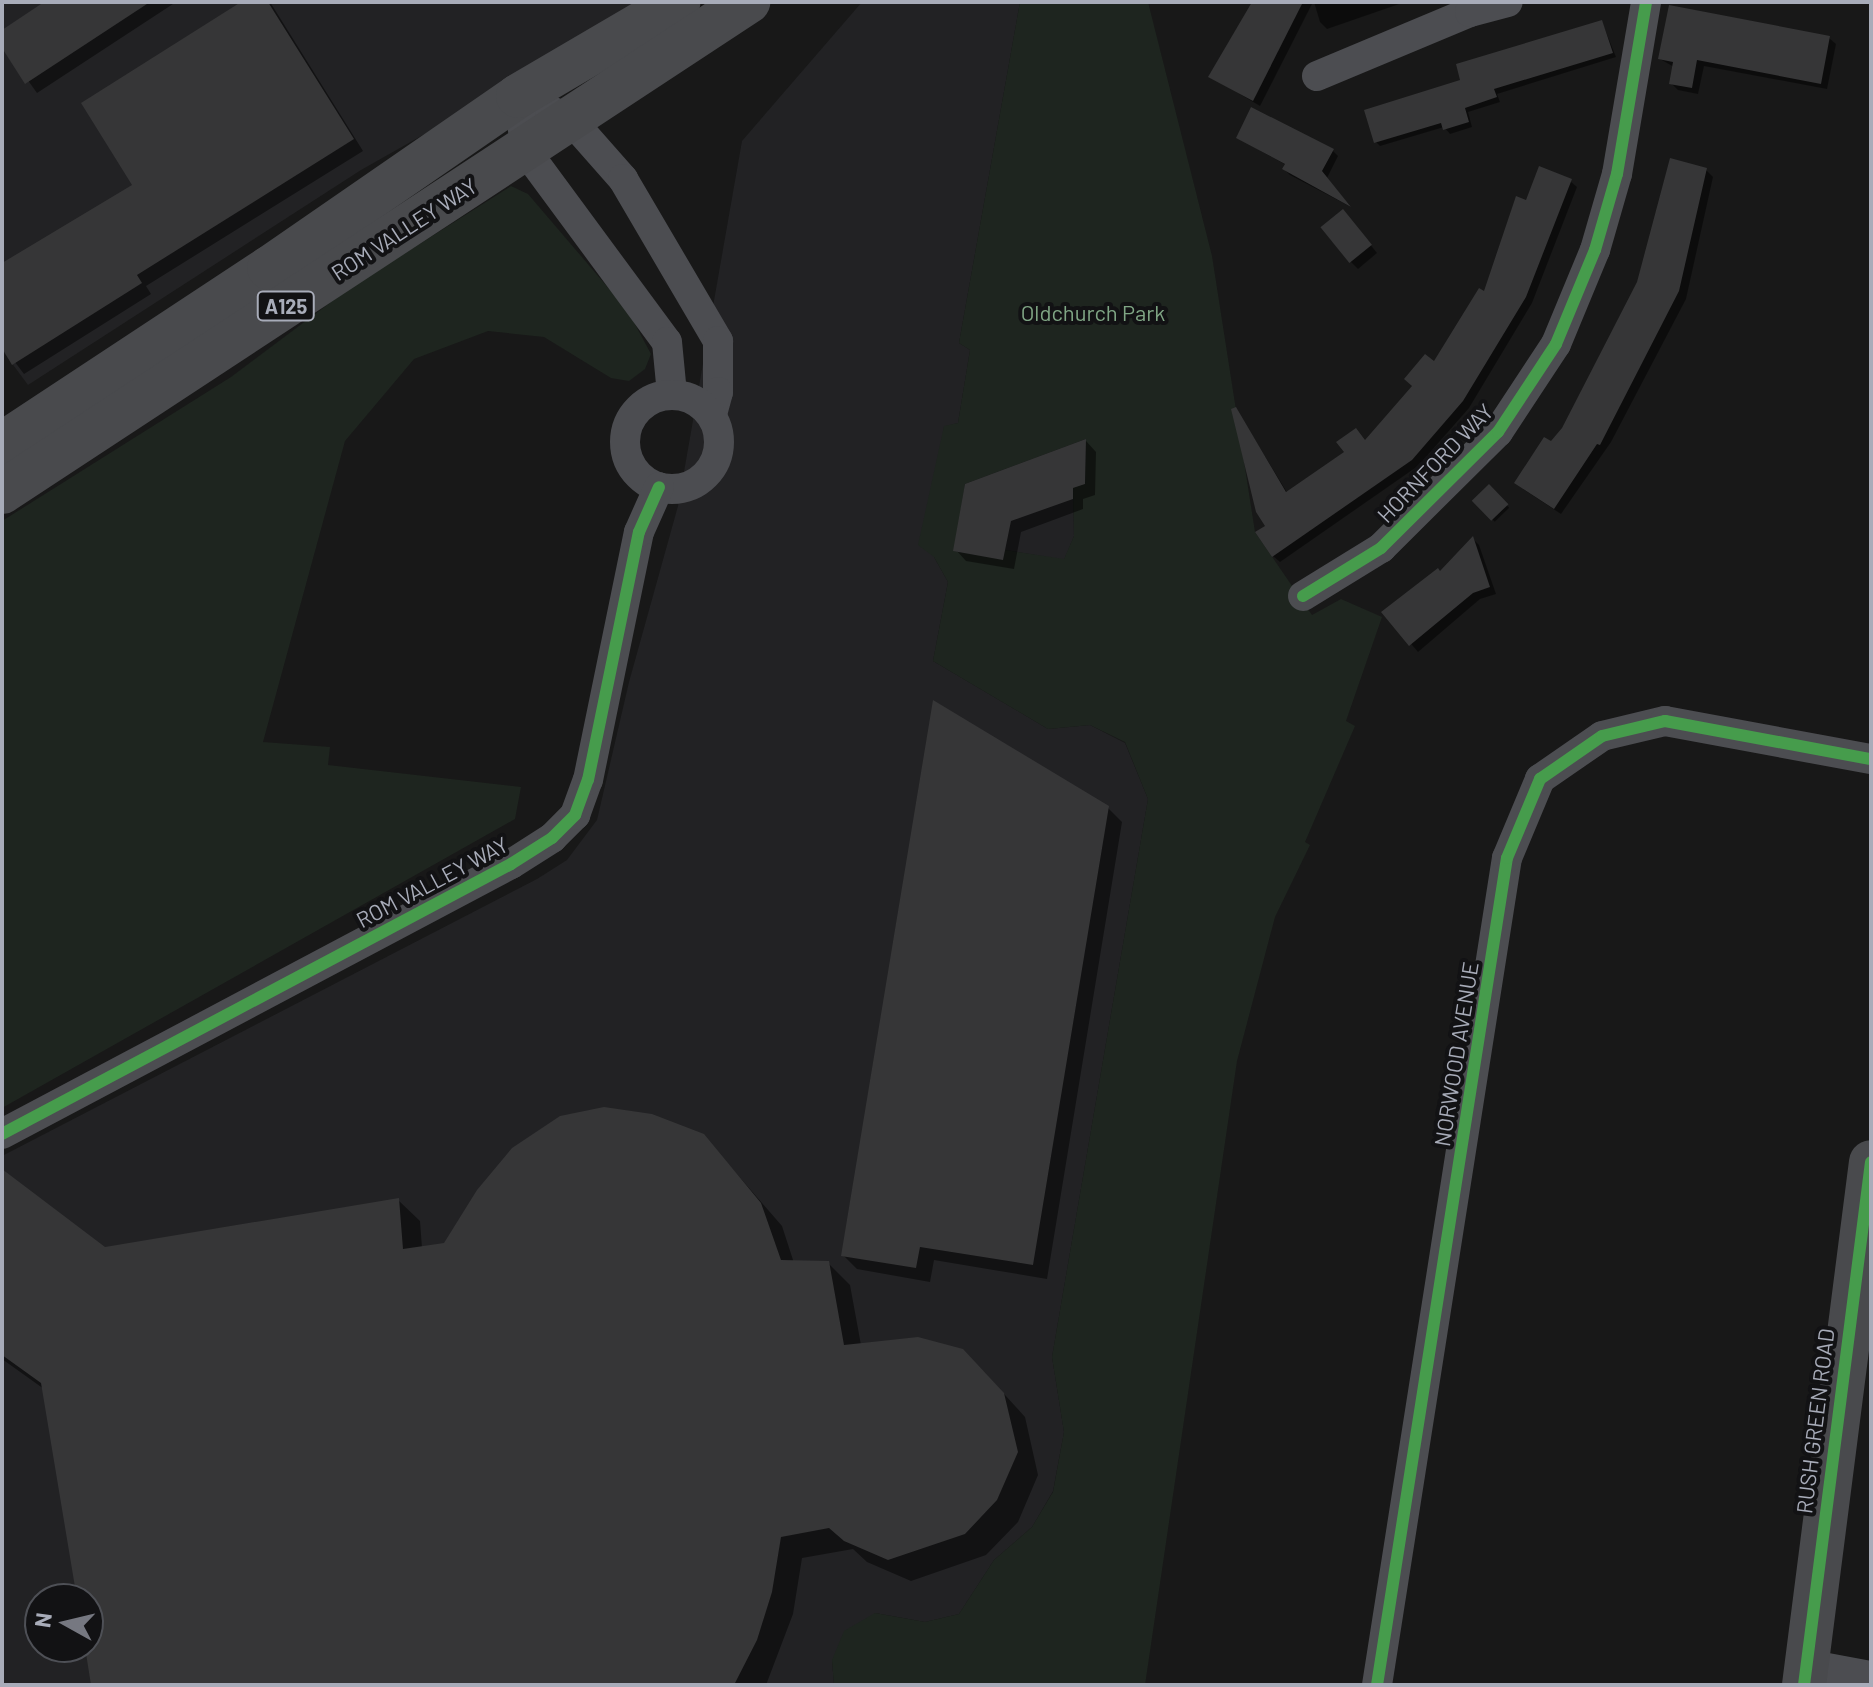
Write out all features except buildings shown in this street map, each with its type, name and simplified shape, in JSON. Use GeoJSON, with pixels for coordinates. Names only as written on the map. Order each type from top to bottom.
{"type":"FeatureCollection","features":[{"type":"Feature","properties":{"kind":"main road","name":"ROM VALLEY WAY"},"geometry":{"type":"LineString","coordinates":[[2,444],[269,268],[518,96],[678,2]]}},
{"type":"Feature","properties":{"kind":"main road","name":"ROM VALLEY WAY"},"geometry":{"type":"LineString","coordinates":[[2,492],[526,151],[748,2]]}},
{"type":"Feature","properties":{"kind":"main road","name":"RUSH GREEN ROAD"},"geometry":{"type":"LineString","coordinates":[[1805,1674],[1871,1162]]}},
{"type":"Feature","properties":{"kind":"street"},"geometry":{"type":"LineString","coordinates":[[1317,76],[1470,12],[1508,2]]}},
{"type":"Feature","properties":{"kind":"street","name":"HORNFORD WAY"},"geometry":{"type":"LineString","coordinates":[[1303,596],[1381,548],[1498,432],[1556,344],[1595,250],[1617,174],[1646,2]]}},
{"type":"Feature","properties":{"kind":"street"},"geometry":{"type":"LineString","coordinates":[[518,96],[571,120],[623,179],[718,341],[718,392],[712,415],[720,442],[709,472],[686,486],[659,487],[634,471],[627,458],[626,428],[640,406],[672,394],[695,400],[712,415]]}},
{"type":"Feature","properties":{"kind":"street"},"geometry":{"type":"LineString","coordinates":[[518,96],[526,151],[667,342],[672,394]]}},
{"type":"Feature","properties":{"kind":"street","name":"ROM VALLEY WAY"},"geometry":{"type":"LineString","coordinates":[[2,1134],[511,864],[552,838],[575,815],[588,780],[639,532],[659,487]]}},
{"type":"Feature","properties":{"kind":"street","name":"NORWOOD AVENUE"},"geometry":{"type":"LineString","coordinates":[[1377,1685],[1507,858],[1540,779],[1602,736],[1665,721],[1871,759]]}},
{"type":"Feature","properties":{"kind":"street"},"geometry":{"type":"LineString","coordinates":[[1805,1674],[1871,1676]]}},
{"type":"Feature","properties":{"kind":"shaded area"},"geometry":{"type":"Polygon","coordinates":[[[2,2],[658,2],[361,170],[28,385],[2,350],[2,2]]]}},
{"type":"Feature","properties":{"kind":"shaded area"},"geometry":{"type":"Polygon","coordinates":[[[862,2],[1020,2],[959,343],[970,350],[958,423],[944,427],[934,557],[948,582],[933,661],[1048,729],[1090,725],[1125,743],[1148,799],[1052,1357],[1064,1432],[1053,1491],[1032,1527],[994,1560],[959,1614],[925,1622],[875,1613],[832,1660],[834,1685],[2,1685],[2,1156],[537,879],[567,860],[597,820],[629,682],[678,506],[742,141],[862,2]]]}},
{"type":"Feature","properties":{"kind":"shaded area"},"geometry":{"type":"Polygon","coordinates":[[[1086,439],[1085,484],[1073,488],[1074,536],[1064,560],[1006,550],[1003,560],[953,551],[965,484],[1086,439]]]}},
{"type":"Feature","properties":{"kind":"green space","name":"Oldchurch Park"},"geometry":{"type":"Polygon","coordinates":[[[1020,2],[1148,2],[1212,256],[1255,532],[1312,615],[1341,599],[1382,617],[1346,721],[1355,726],[1305,842],[1310,845],[1275,917],[1237,1061],[1145,1685],[834,1685],[832,1660],[844,1631],[875,1613],[925,1622],[959,1614],[994,1560],[1032,1527],[1053,1492],[1064,1432],[1052,1357],[1148,799],[1125,742],[1090,725],[1048,729],[933,661],[948,582],[934,557],[918,545],[944,426],[958,423],[970,350],[959,343],[1020,2]],[[1086,439],[965,484],[954,551],[1003,559],[1005,550],[1064,559],[1074,536],[1073,488],[1085,484],[1086,439]]]}},
{"type":"Feature","properties":{"kind":"green space"},"geometry":{"type":"Polygon","coordinates":[[[511,186],[528,194],[628,311],[651,354],[645,369],[629,381],[611,378],[544,337],[488,331],[414,359],[345,441],[263,742],[330,747],[328,765],[521,787],[515,819],[2,1108],[2,521],[231,377],[347,290],[511,186]]]}},
{"type":"Feature","properties":{"kind":"cycle path"},"geometry":{"type":"LineString","coordinates":[[1303,596],[1381,548],[1498,432],[1556,344],[1595,250],[1617,174],[1646,2]]}},
{"type":"Feature","properties":{"kind":"cycle path"},"geometry":{"type":"LineString","coordinates":[[2,1134],[511,864],[552,838],[575,815],[588,780],[639,532],[659,487]]}},
{"type":"Feature","properties":{"kind":"cycle path"},"geometry":{"type":"LineString","coordinates":[[1377,1685],[1507,858],[1540,779],[1602,736],[1665,721],[1871,759]]}},
{"type":"Feature","properties":{"kind":"cycle path"},"geometry":{"type":"LineString","coordinates":[[1804,1685],[1871,1162]]}}]}
